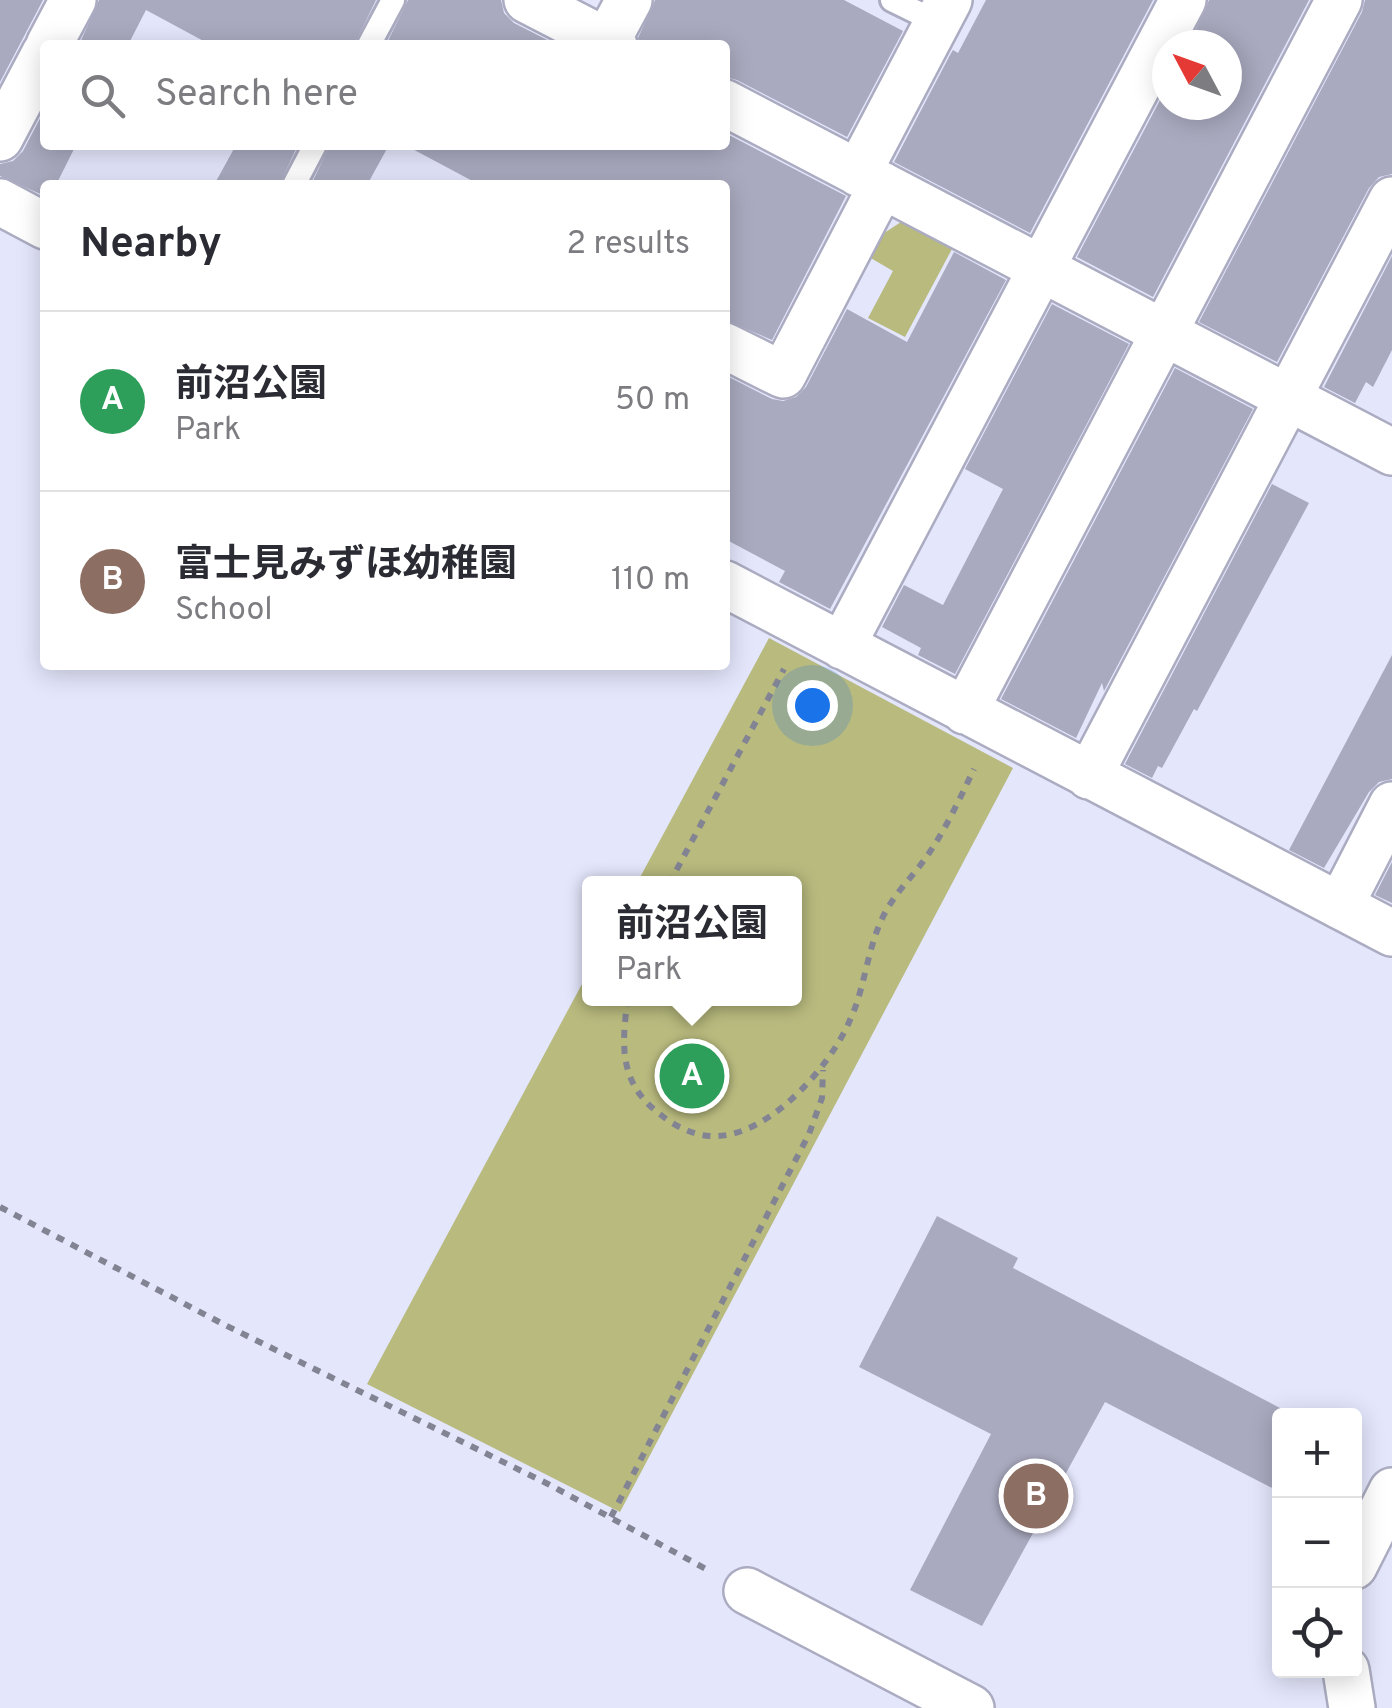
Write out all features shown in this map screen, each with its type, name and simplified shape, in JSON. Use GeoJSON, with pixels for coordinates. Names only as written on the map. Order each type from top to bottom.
{"type":"FeatureCollection","features":[{"type":"Feature","properties":{"kind":"street"},"geometry":{"type":"LineString","coordinates":[[52,40],[73,0]]}},
{"type":"Feature","properties":{"kind":"street"},"geometry":{"type":"LineString","coordinates":[[527,0],[604,40]]}},
{"type":"Feature","properties":{"kind":"street"},"geometry":{"type":"LineString","coordinates":[[611,40],[629,0]]}},
{"type":"Feature","properties":{"kind":"street"},"geometry":{"type":"LineString","coordinates":[[824,637],[1040,268],[1182,0]]}},
{"type":"Feature","properties":{"kind":"street"},"geometry":{"type":"LineString","coordinates":[[980,718],[1164,332],[1338,0]]}},
{"type":"Feature","properties":{"kind":"street"},"geometry":{"type":"LineString","coordinates":[[730,349],[783,376],[943,11]]}},
{"type":"Feature","properties":{"kind":"street"},"geometry":{"type":"LineString","coordinates":[[0,138],[40,62]]}},
{"type":"Feature","properties":{"kind":"street"},"geometry":{"type":"LineString","coordinates":[[730,106],[1392,452]]}},
{"type":"Feature","properties":{"kind":"street"},"geometry":{"type":"LineString","coordinates":[[1089,776],[1392,200]]}},
{"type":"Feature","properties":{"kind":"street"},"geometry":{"type":"LineString","coordinates":[[0,202],[40,223]]}},
{"type":"Feature","properties":{"kind":"street"},"geometry":{"type":"LineString","coordinates":[[730,587],[1392,933]]}},
{"type":"Feature","properties":{"kind":"street"},"geometry":{"type":"LineString","coordinates":[[1340,906],[1392,805]]}},
{"type":"Feature","properties":{"kind":"street"},"geometry":{"type":"LineString","coordinates":[[1362,1550],[1392,1492]]}},
{"type":"Feature","properties":{"kind":"street"},"geometry":{"type":"LineString","coordinates":[[746,1591],[971,1708]]}},
{"type":"Feature","properties":{"kind":"street"},"geometry":{"type":"LineString","coordinates":[[1347,1678],[1352,1708]]}},
{"type":"Feature","properties":{"kind":"lane"},"geometry":{"type":"LineString","coordinates":[[372,40],[393,0]]}},
{"type":"Feature","properties":{"kind":"lane"},"geometry":{"type":"LineString","coordinates":[[892,0],[943,11]]}},
{"type":"Feature","properties":{"kind":"lane"},"geometry":{"type":"LineString","coordinates":[[297,180],[312,150]]}},
{"type":"Feature","properties":{"kind":"path"},"geometry":{"type":"LineString","coordinates":[[674,876],[824,637]]}},
{"type":"Feature","properties":{"kind":"path"},"geometry":{"type":"LineString","coordinates":[[627,1006],[622,1034],[628,1069],[640,1100],[673,1124],[703,1136],[732,1134],[792,1099],[823,1070],[852,1018],[862,975],[886,912],[928,855],[980,718]]}},
{"type":"Feature","properties":{"kind":"path"},"geometry":{"type":"LineString","coordinates":[[610,1517],[809,1134],[822,1098],[823,1070]]}},
{"type":"Feature","properties":{"kind":"path"},"geometry":{"type":"LineString","coordinates":[[0,1207],[223,1324],[610,1517],[746,1591]]}},
{"type":"Feature","properties":{"kind":"green space"},"geometry":{"type":"Polygon","coordinates":[[[901,222],[952,249],[905,337],[868,318],[893,271],[869,257],[881,235],[901,222]]]}},
{"type":"Feature","properties":{"kind":"green space"},"geometry":{"type":"Polygon","coordinates":[[[769,638],[1013,768],[620,1512],[367,1384],[582,984],[582,1006],[802,1006],[802,876],[641,876],[769,638]]]}},
{"type":"Feature","properties":{"kind":"building"},"geometry":{"type":"Polygon","coordinates":[[[0,0],[43,0],[0,82],[0,0]]]}},
{"type":"Feature","properties":{"kind":"building"},"geometry":{"type":"Polygon","coordinates":[[[99,0],[376,0],[356,40],[202,40],[146,10],[131,40],[81,40],[99,0]]]}},
{"type":"Feature","properties":{"kind":"building"},"geometry":{"type":"Polygon","coordinates":[[[408,0],[501,0],[504,13],[514,23],[547,40],[388,40],[408,0]]]}},
{"type":"Feature","properties":{"kind":"building"},"geometry":{"type":"Polygon","coordinates":[[[655,0],[844,0],[903,31],[847,137],[730,78],[730,40],[638,38],[655,0]]]}},
{"type":"Feature","properties":{"kind":"building"},"geometry":{"type":"Polygon","coordinates":[[[986,0],[1153,0],[1030,233],[894,162],[950,55],[953,50],[958,53],[986,0]]]}},
{"type":"Feature","properties":{"kind":"building"},"geometry":{"type":"Polygon","coordinates":[[[1209,0],[1309,0],[1153,297],[1077,257],[1152,115],[1152,120],[1242,120],[1242,30],[1196,30],[1209,0]]]}},
{"type":"Feature","properties":{"kind":"building"},"geometry":{"type":"Polygon","coordinates":[[[1365,0],[1392,0],[1392,174],[1379,177],[1369,188],[1277,362],[1199,322],[1365,0]]]}},
{"type":"Feature","properties":{"kind":"building"},"geometry":{"type":"Polygon","coordinates":[[[40,119],[40,150],[74,150],[58,180],[40,180],[40,194],[0,176],[0,164],[13,161],[23,151],[40,119]]]}},
{"type":"Feature","properties":{"kind":"building"},"geometry":{"type":"Polygon","coordinates":[[[730,136],[846,196],[772,340],[730,322],[730,180],[471,180],[414,150],[730,150],[730,136]]]}},
{"type":"Feature","properties":{"kind":"building"},"geometry":{"type":"Polygon","coordinates":[[[233,150],[296,150],[281,180],[217,180],[233,150]]]}},
{"type":"Feature","properties":{"kind":"building"},"geometry":{"type":"Polygon","coordinates":[[[328,150],[386,150],[370,180],[313,180],[328,150]]]}},
{"type":"Feature","properties":{"kind":"building"},"geometry":{"type":"Polygon","coordinates":[[[954,252],[1006,280],[830,609],[779,582],[785,571],[730,542],[730,378],[772,399],[796,397],[806,387],[847,309],[907,342],[954,252]]]}},
{"type":"Feature","properties":{"kind":"building"},"geometry":{"type":"Polygon","coordinates":[[[1392,256],[1392,350],[1373,387],[1366,382],[1355,403],[1324,387],[1392,256]]]}},
{"type":"Feature","properties":{"kind":"building"},"geometry":{"type":"Polygon","coordinates":[[[1052,304],[1129,344],[955,674],[918,655],[921,648],[882,627],[904,585],[943,605],[1003,489],[965,469],[1052,304]]]}},
{"type":"Feature","properties":{"kind":"building"},"geometry":{"type":"Polygon","coordinates":[[[1175,368],[1253,409],[1104,691],[1102,683],[1076,738],[1001,699],[1175,368]]]}},
{"type":"Feature","properties":{"kind":"building"},"geometry":{"type":"Polygon","coordinates":[[[1272,484],[1309,503],[1197,711],[1194,709],[1162,768],[1158,766],[1152,778],[1125,764],[1272,484]]]}},
{"type":"Feature","properties":{"kind":"building"},"geometry":{"type":"Polygon","coordinates":[[[1392,655],[1392,779],[1379,782],[1369,792],[1324,868],[1289,850],[1392,655]]]}},
{"type":"Feature","properties":{"kind":"building"},"geometry":{"type":"Polygon","coordinates":[[[1392,862],[1392,903],[1375,895],[1392,862]]]}},
{"type":"Feature","properties":{"kind":"building"},"geometry":{"type":"Polygon","coordinates":[[[937,1216],[1018,1258],[1013,1268],[1280,1408],[1272,1408],[1272,1488],[1105,1402],[982,1626],[910,1590],[991,1434],[859,1367],[937,1216]]]}},
{"type":"Feature","properties":{"kind":"place","name":"前沼公園"},"geometry":{"type":"Point","coordinates":[692,1076]}},
{"type":"Feature","properties":{"kind":"place","name":"富士見みずほ幼稚園"},"geometry":{"type":"Point","coordinates":[1036,1496]}}]}
